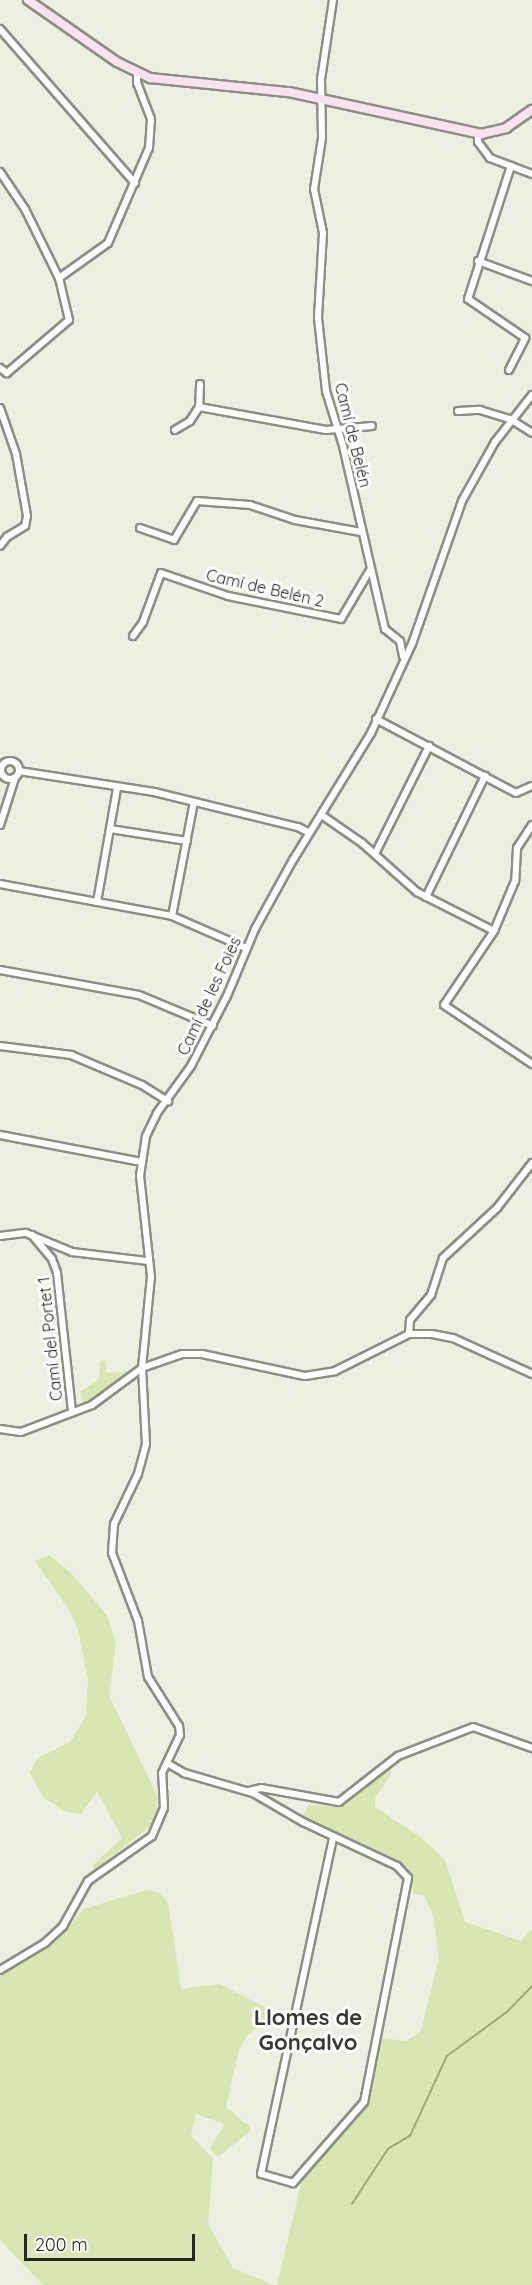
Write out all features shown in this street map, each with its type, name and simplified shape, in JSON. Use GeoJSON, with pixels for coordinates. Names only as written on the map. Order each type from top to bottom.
{"type":"FeatureCollection","features":[{"type":"Feature","properties":{"kind":"main road"},"geometry":{"type":"LineString","coordinates":[[28,0],[137,73],[321,98],[478,133],[498,131],[532,110]]}},
{"type":"Feature","properties":{"kind":"street","name":"Camí de Belén"},"geometry":{"type":"LineString","coordinates":[[333,0],[321,98],[320,158],[314,189],[323,233],[318,318],[326,391],[339,431],[385,629],[400,641],[405,660]]}},
{"type":"Feature","properties":{"kind":"street"},"geometry":{"type":"LineString","coordinates":[[2,30],[135,183]]}},
{"type":"Feature","properties":{"kind":"street"},"geometry":{"type":"LineString","coordinates":[[59,278],[108,243],[149,148],[152,126],[136,82],[137,73]]}},
{"type":"Feature","properties":{"kind":"street"},"geometry":{"type":"LineString","coordinates":[[478,133],[478,142],[490,158],[532,174]]}},
{"type":"Feature","properties":{"kind":"street"},"geometry":{"type":"LineString","coordinates":[[510,370],[525,338],[470,302],[478,261],[511,166]]}},
{"type":"Feature","properties":{"kind":"street"},"geometry":{"type":"LineString","coordinates":[[0,172],[26,209],[59,278],[69,320],[7,373],[0,368]]}},
{"type":"Feature","properties":{"kind":"street"},"geometry":{"type":"LineString","coordinates":[[478,261],[532,281]]}},
{"type":"Feature","properties":{"kind":"street"},"geometry":{"type":"LineString","coordinates":[[175,430],[190,421],[199,407],[200,384]]}},
{"type":"Feature","properties":{"kind":"street","name":"Camí de les Foies"},"geometry":{"type":"LineString","coordinates":[[167,1763],[180,1730],[148,1677],[138,1621],[112,1553],[114,1524],[138,1474],[144,1453],[147,1417],[142,1368],[151,1283],[140,1193],[141,1162],[149,1128],[213,1026],[246,948],[308,832],[323,816],[376,719],[405,660],[430,597],[453,522],[510,419],[532,395]]}},
{"type":"Feature","properties":{"kind":"street"},"geometry":{"type":"LineString","coordinates":[[199,407],[339,431],[372,426]]}},
{"type":"Feature","properties":{"kind":"street"},"geometry":{"type":"LineString","coordinates":[[0,408],[16,454],[27,516],[25,526],[7,537],[0,546]]}},
{"type":"Feature","properties":{"kind":"street"},"geometry":{"type":"LineString","coordinates":[[458,411],[480,410],[510,419],[532,433]]}},
{"type":"Feature","properties":{"kind":"street"},"geometry":{"type":"LineString","coordinates":[[140,528],[174,540],[197,501],[250,505],[295,520],[362,532]]}},
{"type":"Feature","properties":{"kind":"street","name":"Camí de Belén 2"},"geometry":{"type":"LineString","coordinates":[[133,636],[144,619],[161,573],[228,596],[341,619],[370,569]]}},
{"type":"Feature","properties":{"kind":"street"},"geometry":{"type":"LineString","coordinates":[[376,719],[516,794],[532,786]]}},
{"type":"Feature","properties":{"kind":"street"},"geometry":{"type":"LineString","coordinates":[[375,854],[429,746]]}},
{"type":"Feature","properties":{"kind":"street"},"geometry":{"type":"LineString","coordinates":[[0,825],[4,801],[2,765],[7,761],[16,763],[17,775],[4,801]]}},
{"type":"Feature","properties":{"kind":"street"},"geometry":{"type":"LineString","coordinates":[[2,774],[194,802],[298,826],[308,832]]}},
{"type":"Feature","properties":{"kind":"street"},"geometry":{"type":"LineString","coordinates":[[426,897],[485,776]]}},
{"type":"Feature","properties":{"kind":"street"},"geometry":{"type":"LineString","coordinates":[[97,902],[117,789]]}},
{"type":"Feature","properties":{"kind":"street"},"geometry":{"type":"LineString","coordinates":[[172,916],[194,802]]}},
{"type":"Feature","properties":{"kind":"street"},"geometry":{"type":"LineString","coordinates":[[323,816],[375,854],[426,897],[494,931]]}},
{"type":"Feature","properties":{"kind":"street"},"geometry":{"type":"LineString","coordinates":[[532,825],[518,848],[515,881],[494,931],[444,1005],[532,1064]]}},
{"type":"Feature","properties":{"kind":"street"},"geometry":{"type":"LineString","coordinates":[[110,830],[187,841]]}},
{"type":"Feature","properties":{"kind":"street"},"geometry":{"type":"LineString","coordinates":[[0,884],[172,916],[246,948]]}},
{"type":"Feature","properties":{"kind":"street"},"geometry":{"type":"LineString","coordinates":[[0,970],[139,995],[213,1026]]}},
{"type":"Feature","properties":{"kind":"street"},"geometry":{"type":"LineString","coordinates":[[0,1046],[71,1055],[142,1085],[168,1101]]}},
{"type":"Feature","properties":{"kind":"street"},"geometry":{"type":"LineString","coordinates":[[0,1135],[141,1162]]}},
{"type":"Feature","properties":{"kind":"street"},"geometry":{"type":"LineString","coordinates":[[409,1334],[414,1314],[431,1295],[443,1258],[497,1208],[532,1163]]}},
{"type":"Feature","properties":{"kind":"street"},"geometry":{"type":"LineString","coordinates":[[0,1236],[32,1235],[72,1252],[148,1261]]}},
{"type":"Feature","properties":{"kind":"street","name":"Camí del Portet 1"},"geometry":{"type":"LineString","coordinates":[[32,1235],[52,1259],[57,1274],[72,1412]]}},
{"type":"Feature","properties":{"kind":"street"},"geometry":{"type":"LineString","coordinates":[[0,1429],[21,1431],[99,1401],[142,1368],[182,1354],[202,1354],[286,1375],[322,1375],[409,1334],[453,1338],[532,1374]]}},
{"type":"Feature","properties":{"kind":"street"},"geometry":{"type":"LineString","coordinates":[[249,1791],[265,1789],[339,1802],[398,1756],[473,1727],[532,1748]]}},
{"type":"Feature","properties":{"kind":"street"},"geometry":{"type":"LineString","coordinates":[[0,1970],[45,1943],[63,1926],[88,1881],[152,1836],[162,1817],[160,1782],[167,1763],[183,1773],[249,1791],[333,1837],[397,1866],[406,1873],[409,1884],[364,2102],[293,2183],[261,2174],[333,1837]]}},
{"type":"Feature","properties":{"kind":"green space"},"geometry":{"type":"Polygon","coordinates":[[[105,1360],[107,1373],[133,1371],[84,1406],[80,1392],[99,1379],[100,1361],[105,1360]]]}},
{"type":"Feature","properties":{"kind":"green space"},"geometry":{"type":"Polygon","coordinates":[[[49,1555],[70,1572],[107,1615],[116,1644],[109,1696],[157,1795],[157,1816],[151,1826],[95,1869],[92,1866],[122,1838],[97,1791],[81,1814],[64,1811],[43,1797],[30,1773],[37,1759],[70,1742],[86,1716],[88,1680],[78,1629],[68,1608],[35,1561],[49,1555]]]}},
{"type":"Feature","properties":{"kind":"green space"},"geometry":{"type":"Polygon","coordinates":[[[391,1765],[391,1774],[375,1798],[375,1807],[422,1838],[445,1860],[465,1922],[521,1941],[532,1929],[532,2285],[277,2285],[303,2175],[364,2110],[381,2038],[406,2041],[421,2031],[439,1959],[433,1914],[424,1896],[413,1894],[411,1873],[393,1860],[302,1817],[309,1805],[339,1807],[391,1765]]]}},
{"type":"Feature","properties":{"kind":"green space"},"geometry":{"type":"Polygon","coordinates":[[[147,1890],[158,1892],[168,1902],[181,1989],[220,1984],[276,2013],[247,2036],[239,2049],[226,2107],[251,2128],[248,2133],[218,2157],[210,2148],[225,2124],[196,2114],[191,2136],[213,2159],[208,2224],[233,2268],[274,2285],[43,2285],[0,2240],[0,1976],[55,1943],[84,1909],[147,1890]]]}},
{"type":"Feature","properties":{"kind":"waterway"},"geometry":{"type":"LineString","coordinates":[[352,2204],[388,2149],[410,2136],[447,2056],[507,2012],[532,1986]]}},
{"type":"Feature","properties":{"kind":"district","name":"Llomes de Gonçalvo"},"geometry":{"type":"Point","coordinates":[308,2030]}}]}
